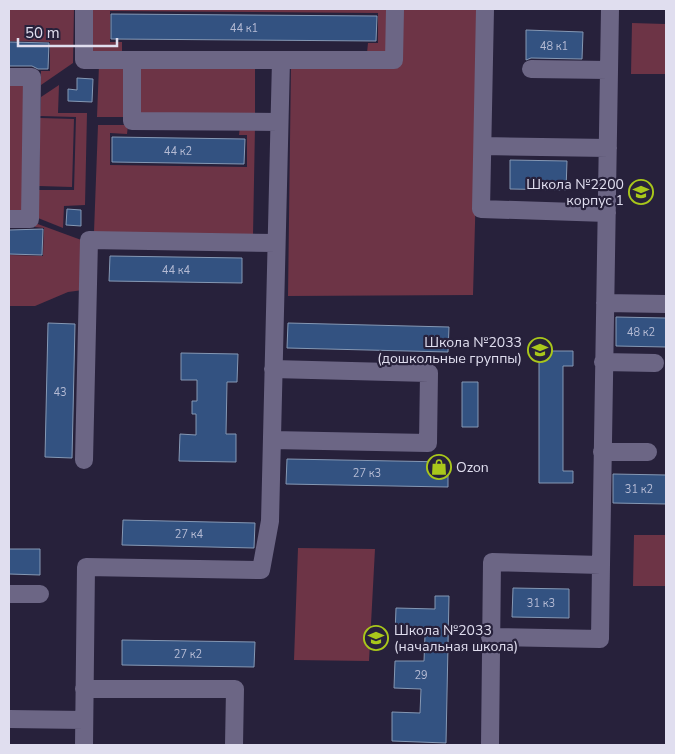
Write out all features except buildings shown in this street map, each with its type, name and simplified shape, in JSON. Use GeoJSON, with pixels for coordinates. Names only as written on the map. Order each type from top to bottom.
{"type":"FeatureCollection","features":[{"type":"Feature","properties":{"kind":"lane"},"geometry":{"type":"LineString","coordinates":[[84,9],[84,60],[394,60],[395,9]]}},
{"type":"Feature","properties":{"kind":"lane"},"geometry":{"type":"LineString","coordinates":[[485,9],[480,209],[607,213]]}},
{"type":"Feature","properties":{"kind":"lane"},"geometry":{"type":"LineString","coordinates":[[490,637],[600,639],[610,9]]}},
{"type":"Feature","properties":{"kind":"lane"},"geometry":{"type":"LineString","coordinates":[[132,60],[132,121],[279,122]]}},
{"type":"Feature","properties":{"kind":"lane"},"geometry":{"type":"LineString","coordinates":[[84,745],[86,567],[261,570],[270,521],[281,60]]}},
{"type":"Feature","properties":{"kind":"lane"},"geometry":{"type":"LineString","coordinates":[[531,69],[608,70]]}},
{"type":"Feature","properties":{"kind":"lane"},"geometry":{"type":"LineString","coordinates":[[9,77],[32,77],[30,219],[9,219]]}},
{"type":"Feature","properties":{"kind":"lane"},"geometry":{"type":"LineString","coordinates":[[483,146],[608,148]]}},
{"type":"Feature","properties":{"kind":"lane"},"geometry":{"type":"LineString","coordinates":[[84,460],[89,240],[276,243]]}},
{"type":"Feature","properties":{"kind":"lane"},"geometry":{"type":"LineString","coordinates":[[604,303],[666,304]]}},
{"type":"Feature","properties":{"kind":"lane"},"geometry":{"type":"LineString","coordinates":[[603,362],[654,363]]}},
{"type":"Feature","properties":{"kind":"lane"},"geometry":{"type":"LineString","coordinates":[[272,440],[428,443],[429,373],[273,369]]}},
{"type":"Feature","properties":{"kind":"lane"},"geometry":{"type":"LineString","coordinates":[[602,452],[648,452]]}},
{"type":"Feature","properties":{"kind":"lane"},"geometry":{"type":"LineString","coordinates":[[490,745],[492,562],[601,566]]}},
{"type":"Feature","properties":{"kind":"lane"},"geometry":{"type":"LineString","coordinates":[[9,594],[40,594]]}},
{"type":"Feature","properties":{"kind":"lane"},"geometry":{"type":"LineString","coordinates":[[84,688],[235,689],[234,745]]}},
{"type":"Feature","properties":{"kind":"lane"},"geometry":{"type":"LineString","coordinates":[[9,719],[84,720]]}},
{"type":"Feature","properties":{"kind":"shaded area"},"geometry":{"type":"Polygon","coordinates":[[[9,9],[74,9],[73,63],[41,85],[41,71],[50,71],[50,42],[9,41],[9,9]]]}},
{"type":"Feature","properties":{"kind":"shaded area"},"geometry":{"type":"Polygon","coordinates":[[[90,9],[389,9],[389,53],[367,53],[368,43],[378,43],[378,13],[110,11],[110,42],[122,42],[122,54],[90,54],[90,9]]]}},
{"type":"Feature","properties":{"kind":"shaded area"},"geometry":{"type":"Polygon","coordinates":[[[398,9],[481,9],[473,295],[288,296],[291,64],[397,63],[398,9]]]}},
{"type":"Feature","properties":{"kind":"shaded area"},"geometry":{"type":"Polygon","coordinates":[[[632,23],[665,24],[665,74],[631,74],[632,23]]]}},
{"type":"Feature","properties":{"kind":"shaded area"},"geometry":{"type":"Polygon","coordinates":[[[99,65],[128,65],[128,117],[97,117],[99,65]]]}},
{"type":"Feature","properties":{"kind":"shaded area"},"geometry":{"type":"Polygon","coordinates":[[[138,65],[255,65],[255,117],[138,116],[138,65]]]}},
{"type":"Feature","properties":{"kind":"shaded area"},"geometry":{"type":"Polygon","coordinates":[[[9,81],[29,81],[27,216],[9,216],[9,81]]]}},
{"type":"Feature","properties":{"kind":"shaded area"},"geometry":{"type":"Polygon","coordinates":[[[59,85],[58,113],[87,113],[85,205],[64,206],[63,228],[38,218],[38,190],[74,190],[76,117],[40,116],[41,97],[59,85]]]}},
{"type":"Feature","properties":{"kind":"shaded area"},"geometry":{"type":"Polygon","coordinates":[[[40,118],[74,119],[72,187],[39,186],[40,118]]]}},
{"type":"Feature","properties":{"kind":"shaded area"},"geometry":{"type":"Polygon","coordinates":[[[98,125],[128,125],[127,134],[110,133],[110,165],[247,167],[247,135],[239,135],[240,126],[255,126],[253,235],[94,232],[98,125]]]}},
{"type":"Feature","properties":{"kind":"shaded area"},"geometry":{"type":"Polygon","coordinates":[[[35,223],[84,241],[83,290],[68,292],[35,306],[9,306],[9,255],[43,256],[44,228],[35,227],[35,223]]]}},
{"type":"Feature","properties":{"kind":"shaded area"},"geometry":{"type":"Polygon","coordinates":[[[634,535],[666,535],[666,586],[633,586],[634,535]]]}},
{"type":"Feature","properties":{"kind":"shaded area"},"geometry":{"type":"Polygon","coordinates":[[[298,548],[375,549],[369,661],[294,660],[298,548]]]}},
{"type":"Feature","properties":{"kind":"place","name":"Школа №2200 корпус 1"},"geometry":{"type":"Point","coordinates":[641,192]}},
{"type":"Feature","properties":{"kind":"place","name":"Школа №2033 (дошкольные группы)"},"geometry":{"type":"Point","coordinates":[540,350]}},
{"type":"Feature","properties":{"kind":"place","name":"Ozon"},"geometry":{"type":"Point","coordinates":[439,467]}},
{"type":"Feature","properties":{"kind":"place","name":"Школа №2033 (начальная школа)"},"geometry":{"type":"Point","coordinates":[376,638]}}]}
